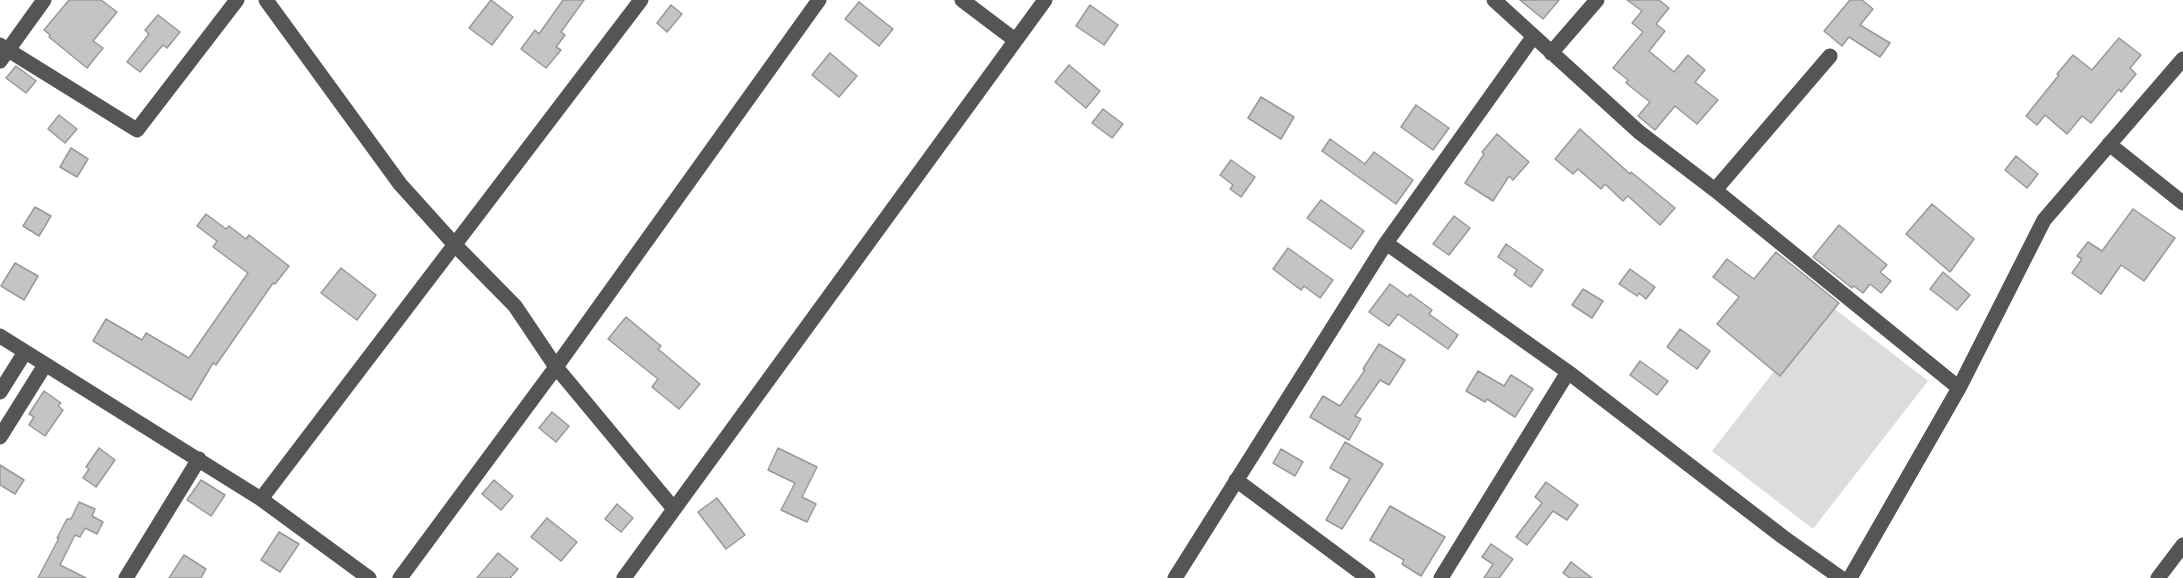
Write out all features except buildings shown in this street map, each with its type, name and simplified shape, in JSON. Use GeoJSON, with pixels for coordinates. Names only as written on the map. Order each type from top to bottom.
{"type":"FeatureCollection","features":[{"type":"Feature","properties":{"kind":"street"},"geometry":{"type":"LineString","coordinates":[[44,0],[3,52],[137,130],[237,0]]}},
{"type":"Feature","properties":{"kind":"street"},"geometry":{"type":"LineString","coordinates":[[266,0],[400,184],[514,306],[556,367],[674,508]]}},
{"type":"Feature","properties":{"kind":"street"},"geometry":{"type":"LineString","coordinates":[[261,499],[641,0]]}},
{"type":"Feature","properties":{"kind":"street"},"geometry":{"type":"LineString","coordinates":[[400,578],[556,367],[819,0]]}},
{"type":"Feature","properties":{"kind":"street"},"geometry":{"type":"LineString","coordinates":[[962,0],[1015,40]]}},
{"type":"Feature","properties":{"kind":"street"},"geometry":{"type":"LineString","coordinates":[[624,578],[1045,0]]}},
{"type":"Feature","properties":{"kind":"street"},"geometry":{"type":"LineString","coordinates":[[1494,0],[1639,132],[1715,190],[1959,388]]}},
{"type":"Feature","properties":{"kind":"street"},"geometry":{"type":"LineString","coordinates":[[1551,53],[1597,0]]}},
{"type":"Feature","properties":{"kind":"street"},"geometry":{"type":"LineString","coordinates":[[1175,578],[1386,243],[1533,37]]}},
{"type":"Feature","properties":{"kind":"street"},"geometry":{"type":"LineString","coordinates":[[1715,190],[1830,56]]}},
{"type":"Feature","properties":{"kind":"street"},"geometry":{"type":"LineString","coordinates":[[1850,578],[1959,388],[2044,220],[2183,59]]}},
{"type":"Feature","properties":{"kind":"street"},"geometry":{"type":"LineString","coordinates":[[2109,144],[2183,203]]}},
{"type":"Feature","properties":{"kind":"street"},"geometry":{"type":"LineString","coordinates":[[1386,243],[1568,372],[1783,537],[1841,578]]}},
{"type":"Feature","properties":{"kind":"street"},"geometry":{"type":"LineString","coordinates":[[0,336],[261,499],[369,578]]}},
{"type":"Feature","properties":{"kind":"street"},"geometry":{"type":"LineString","coordinates":[[0,392],[25,352]]}},
{"type":"Feature","properties":{"kind":"street"},"geometry":{"type":"LineString","coordinates":[[0,437],[45,365]]}},
{"type":"Feature","properties":{"kind":"street"},"geometry":{"type":"LineString","coordinates":[[1441,578],[1568,372]]}},
{"type":"Feature","properties":{"kind":"street"},"geometry":{"type":"LineString","coordinates":[[126,578],[199,459]]}},
{"type":"Feature","properties":{"kind":"street"},"geometry":{"type":"LineString","coordinates":[[1236,480],[1368,578]]}},
{"type":"Feature","properties":{"kind":"street"},"geometry":{"type":"LineString","coordinates":[[2158,578],[2183,545]]}},
{"type":"Feature","properties":{"kind":"shaded area"},"geometry":{"type":"Polygon","coordinates":[[[1827,303],[1928,381],[1813,529],[1712,451],[1827,303]]]}}]}
